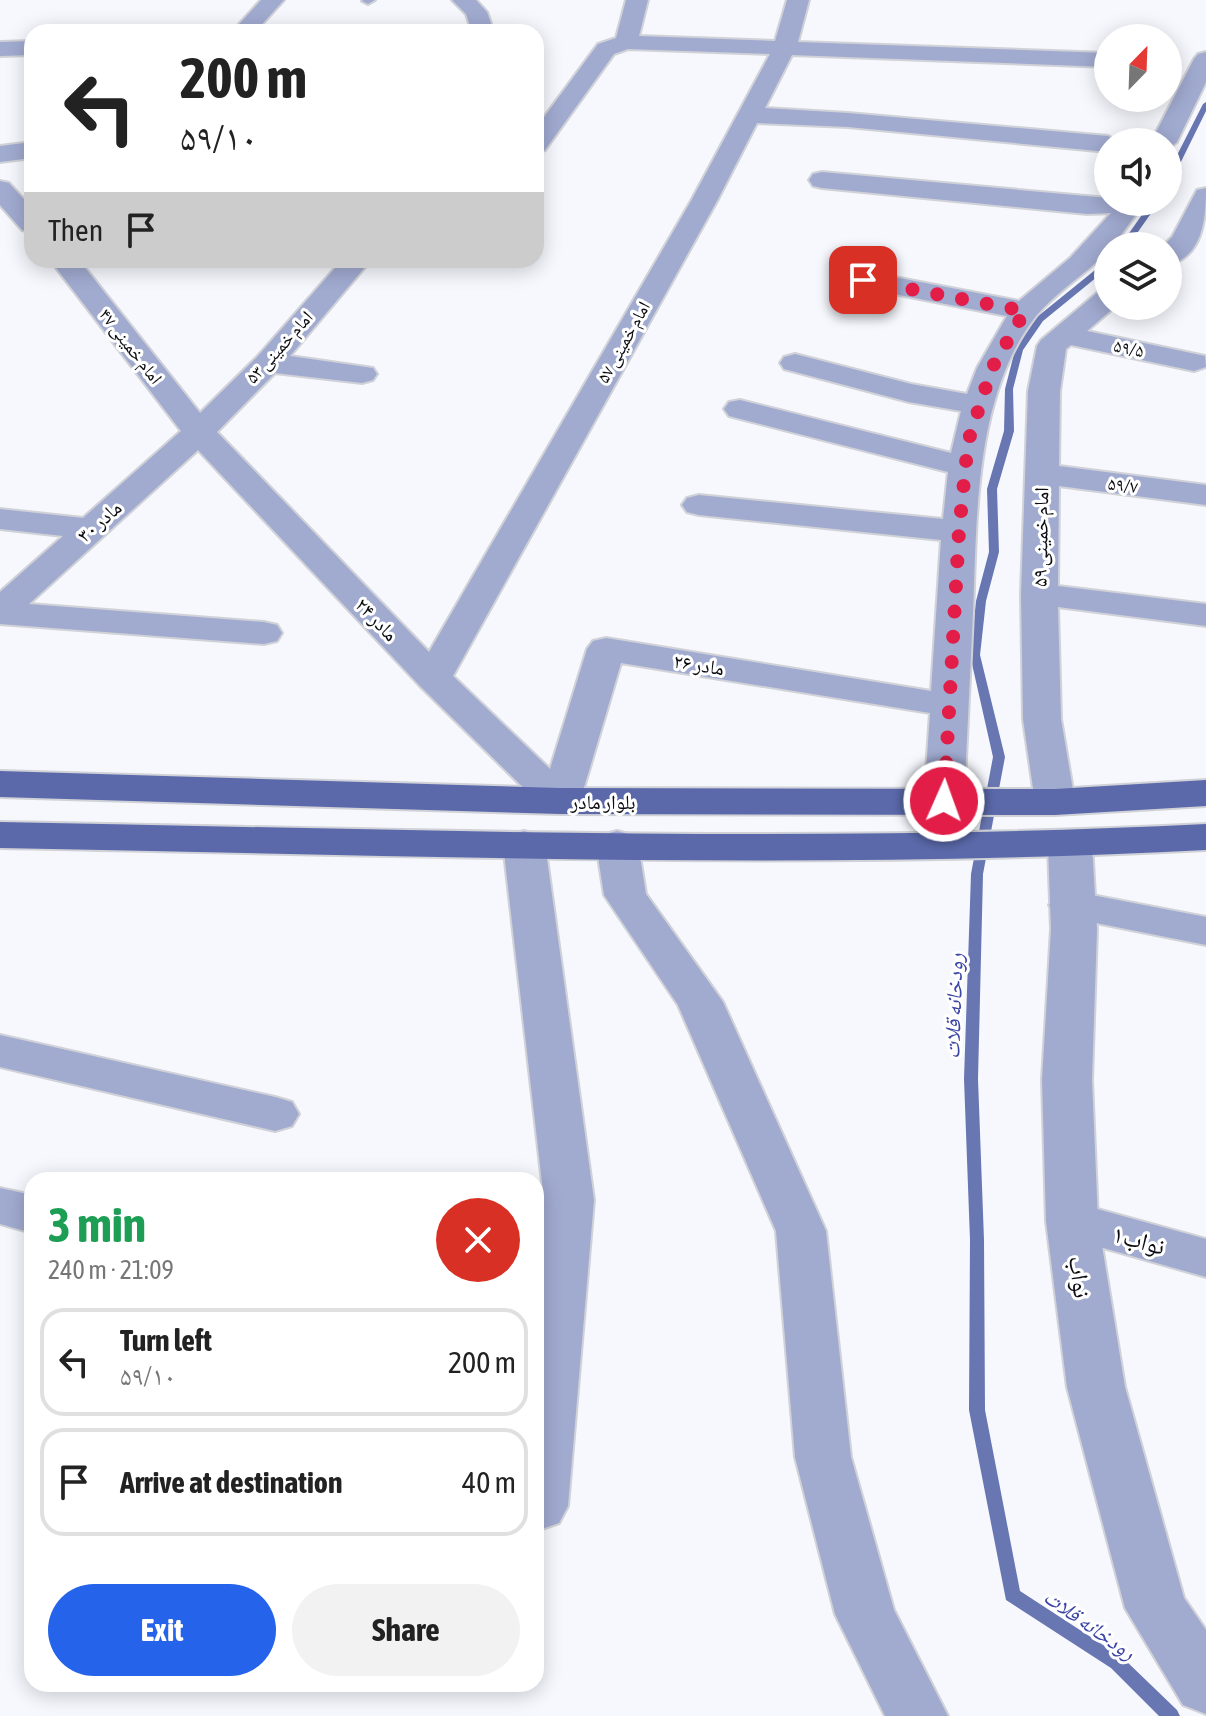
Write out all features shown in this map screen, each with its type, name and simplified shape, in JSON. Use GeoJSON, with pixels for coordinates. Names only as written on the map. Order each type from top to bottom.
{"type":"FeatureCollection","features":[{"type":"Feature","properties":{"kind":"main road","name":"بلوار مادر"},"geometry":{"type":"LineString","coordinates":[[1,787],[560,801],[957,801],[1048,823],[1206,837]]}},
{"type":"Feature","properties":{"kind":"main road","name":"بلوار مادر"},"geometry":{"type":"LineString","coordinates":[[0,835],[524,844],[968,846],[1048,823],[1206,793]]}},
{"type":"Feature","properties":{"kind":"street"},"geometry":{"type":"LineString","coordinates":[[250,24],[273,0]]}},
{"type":"Feature","properties":{"kind":"street"},"geometry":{"type":"LineString","coordinates":[[463,0],[476,12],[480,24]]}},
{"type":"Feature","properties":{"kind":"street"},"geometry":{"type":"LineString","coordinates":[[626,42],[637,0]]}},
{"type":"Feature","properties":{"kind":"street","name":"امام خمینی ۵۷"},"geometry":{"type":"LineString","coordinates":[[433,678],[704,201],[785,47],[798,0]]}},
{"type":"Feature","properties":{"kind":"street"},"geometry":{"type":"LineString","coordinates":[[544,134],[606,49],[626,42],[1094,59]]}},
{"type":"Feature","properties":{"kind":"street"},"geometry":{"type":"LineString","coordinates":[[0,49],[24,48]]}},
{"type":"Feature","properties":{"kind":"street"},"geometry":{"type":"LineString","coordinates":[[1170,128],[1196,64]]}},
{"type":"Feature","properties":{"kind":"street"},"geometry":{"type":"LineString","coordinates":[[749,115],[848,120],[1094,143]]}},
{"type":"Feature","properties":{"kind":"street"},"geometry":{"type":"LineString","coordinates":[[0,154],[24,151]]}},
{"type":"Feature","properties":{"kind":"street"},"geometry":{"type":"LineString","coordinates":[[822,180],[1094,206]]}},
{"type":"Feature","properties":{"kind":"street"},"geometry":{"type":"LineString","coordinates":[[0,190],[24,216]]}},
{"type":"Feature","properties":{"kind":"street"},"geometry":{"type":"LineString","coordinates":[[1182,245],[1206,196]]}},
{"type":"Feature","properties":{"kind":"street"},"geometry":{"type":"LineString","coordinates":[[957,801],[948,705],[968,442],[992,368],[1025,311],[1080,264],[1123,216]]}},
{"type":"Feature","properties":{"kind":"street","name":"امام خمینی ۴۷"},"geometry":{"type":"LineString","coordinates":[[70,268],[199,432]]}},
{"type":"Feature","properties":{"kind":"street","name":"امام خمینی ۵۳"},"geometry":{"type":"LineString","coordinates":[[199,432],[268,363],[350,268]]}},
{"type":"Feature","properties":{"kind":"street"},"geometry":{"type":"LineString","coordinates":[[863,280],[1025,311]]}},
{"type":"Feature","properties":{"kind":"street","name":"امام خمینی ۵۹"},"geometry":{"type":"LineString","coordinates":[[1048,823],[1039,594],[1041,474],[1047,376],[1052,346],[1094,310]]}},
{"type":"Feature","properties":{"kind":"street","name":"۵۹/۵"},"geometry":{"type":"LineString","coordinates":[[1065,335],[1194,362]]}},
{"type":"Feature","properties":{"kind":"street"},"geometry":{"type":"LineString","coordinates":[[268,363],[362,374]]}},
{"type":"Feature","properties":{"kind":"street"},"geometry":{"type":"LineString","coordinates":[[795,363],[909,393],[979,405]]}},
{"type":"Feature","properties":{"kind":"street"},"geometry":{"type":"LineString","coordinates":[[740,409],[967,467]]}},
{"type":"Feature","properties":{"kind":"street","name":"مادر ۲۴"},"geometry":{"type":"LineString","coordinates":[[199,432],[433,678],[560,801]]}},
{"type":"Feature","properties":{"kind":"street","name":"مادر ۳۰"},"geometry":{"type":"LineString","coordinates":[[0,612],[199,432]]}},
{"type":"Feature","properties":{"kind":"street","name":"۵۹/۷"},"geometry":{"type":"LineString","coordinates":[[1041,474],[1206,495]]}},
{"type":"Feature","properties":{"kind":"street"},"geometry":{"type":"LineString","coordinates":[[699,505],[959,531]]}},
{"type":"Feature","properties":{"kind":"street"},"geometry":{"type":"LineString","coordinates":[[0,519],[89,529]]}},
{"type":"Feature","properties":{"kind":"street"},"geometry":{"type":"LineString","coordinates":[[1039,594],[1206,615]]}},
{"type":"Feature","properties":{"kind":"street"},"geometry":{"type":"LineString","coordinates":[[0,612],[264,633]]}},
{"type":"Feature","properties":{"kind":"street","name":"مادر ۲۶"},"geometry":{"type":"LineString","coordinates":[[560,801],[606,649],[948,705]]}},
{"type":"Feature","properties":{"kind":"street","name":"نواب"},"geometry":{"type":"LineString","coordinates":[[1048,823],[1071,905],[1074,929],[1067,1080],[1072,1221],[1096,1387],[1156,1608],[1198,1662]]}},
{"type":"Feature","properties":{"kind":"street"},"geometry":{"type":"LineString","coordinates":[[524,844],[569,1200],[544,1455]]}},
{"type":"Feature","properties":{"kind":"street"},"geometry":{"type":"LineString","coordinates":[[617,844],[625,895],[700,1002],[801,1231],[823,1457],[865,1614],[917,1716]]}},
{"type":"Feature","properties":{"kind":"street"},"geometry":{"type":"LineString","coordinates":[[1071,905],[1206,931]]}},
{"type":"Feature","properties":{"kind":"street"},"geometry":{"type":"LineString","coordinates":[[0,1051],[275,1114]]}},
{"type":"Feature","properties":{"kind":"street"},"geometry":{"type":"LineString","coordinates":[[0,1206],[24,1212]]}},
{"type":"Feature","properties":{"kind":"street","name":"نواب۱"},"geometry":{"type":"LineString","coordinates":[[1072,1221],[1206,1258]]}},
{"type":"Feature","properties":{"kind":"waterway","name":"رودخانه قلات"},"geometry":{"type":"LineString","coordinates":[[1182,152],[1206,104]]}},
{"type":"Feature","properties":{"kind":"waterway","name":"رودخانه قلات"},"geometry":{"type":"LineString","coordinates":[[1134,232],[1145,216]]}},
{"type":"Feature","properties":{"kind":"waterway","name":"رودخانه قلات"},"geometry":{"type":"LineString","coordinates":[[1094,275],[1040,319],[1019,350],[1009,389],[1009,431],[992,489],[994,552],[981,601],[975,655],[999,757],[977,874],[971,1079],[977,1240],[977,1410],[1012,1595],[1117,1663],[1171,1716]]}},
{"type":"Feature","properties":{"kind":"route"},"geometry":{"type":"LineString","coordinates":[[863,280],[1025,311],[992,368],[968,442],[959,531],[944,801]]}}]}
